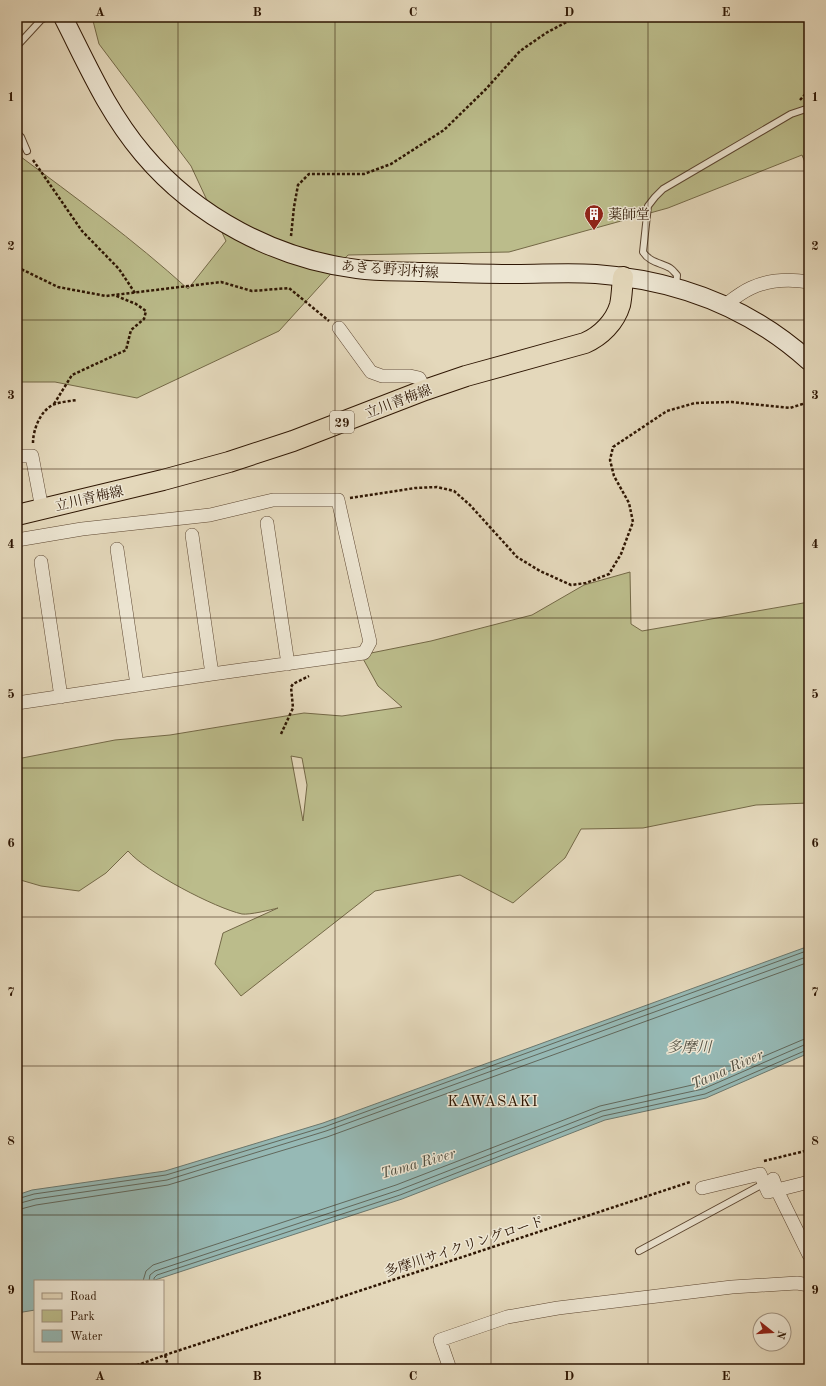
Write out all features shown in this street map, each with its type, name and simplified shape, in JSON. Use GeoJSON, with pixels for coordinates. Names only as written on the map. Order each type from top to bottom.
{"type":"FeatureCollection","features":[{"type":"Feature","properties":{"kind":"main road","name":"あきる野羽村線"},"geometry":{"type":"LineString","coordinates":[[63,17],[113,113],[130,138],[160,173],[184,194],[219,220],[258,240],[290,253],[332,265],[369,270],[516,274],[583,273],[623,277],[676,287],[699,294],[748,317],[775,334],[809,361]]}},
{"type":"Feature","properties":{"kind":"main road","name":"立川青梅線"},"geometry":{"type":"LineString","coordinates":[[17,515],[170,479],[229,462],[293,441],[425,390],[466,376],[575,347],[590,341],[604,331],[614,317],[620,304],[623,277]]}},
{"type":"Feature","properties":{"kind":"street"},"geometry":{"type":"LineString","coordinates":[[725,305],[751,288],[767,283],[785,280],[809,282]]}},
{"type":"Feature","properties":{"kind":"street"},"geometry":{"type":"LineString","coordinates":[[339,328],[371,372],[382,376],[410,376],[419,378],[425,390]]}},
{"type":"Feature","properties":{"kind":"street"},"geometry":{"type":"LineString","coordinates":[[17,456],[32,456],[42,509]]}},
{"type":"Feature","properties":{"kind":"street"},"geometry":{"type":"LineString","coordinates":[[17,540],[82,529],[210,515],[274,500],[338,500],[370,642],[364,653],[17,703]]}},
{"type":"Feature","properties":{"kind":"street"},"geometry":{"type":"LineString","coordinates":[[267,523],[288,664]]}},
{"type":"Feature","properties":{"kind":"street"},"geometry":{"type":"LineString","coordinates":[[192,535],[212,674]]}},
{"type":"Feature","properties":{"kind":"street"},"geometry":{"type":"LineString","coordinates":[[117,549],[137,685]]}},
{"type":"Feature","properties":{"kind":"street"},"geometry":{"type":"LineString","coordinates":[[41,562],[61,697]]}},
{"type":"Feature","properties":{"kind":"street"},"geometry":{"type":"LineString","coordinates":[[697,1185],[760,1174],[772,1184],[809,1255]]}},
{"type":"Feature","properties":{"kind":"street"},"geometry":{"type":"LineString","coordinates":[[772,1184],[809,1182]]}},
{"type":"Feature","properties":{"kind":"street"},"geometry":{"type":"LineString","coordinates":[[450,1369],[440,1340],[507,1317],[565,1307],[724,1288],[797,1283],[809,1285]]}},
{"type":"Feature","properties":{"kind":"lane"},"geometry":{"type":"LineString","coordinates":[[17,46],[41,20],[47,17]]}},
{"type":"Feature","properties":{"kind":"lane"},"geometry":{"type":"LineString","coordinates":[[676,287],[677,275],[670,269],[652,261],[645,256],[643,252],[648,206],[650,202],[663,189],[791,114],[809,108]]}},
{"type":"Feature","properties":{"kind":"lane"},"geometry":{"type":"LineString","coordinates":[[17,133],[21,137],[27,151]]}},
{"type":"Feature","properties":{"kind":"lane"},"geometry":{"type":"LineString","coordinates":[[639,1251],[772,1184]]}},
{"type":"Feature","properties":{"kind":"path"},"geometry":{"type":"LineString","coordinates":[[290,253],[294,207],[298,185],[309,174],[364,174],[391,164],[444,130],[486,89],[520,51],[546,33],[576,17]]}},
{"type":"Feature","properties":{"kind":"path"},"geometry":{"type":"LineString","coordinates":[[27,151],[82,231],[119,269],[135,293]]}},
{"type":"Feature","properties":{"kind":"path"},"geometry":{"type":"LineString","coordinates":[[17,267],[58,288],[106,296],[221,282],[252,291],[288,288],[339,328]]}},
{"type":"Feature","properties":{"kind":"path"},"geometry":{"type":"LineString","coordinates":[[32,456],[33,435],[41,415],[54,404],[72,375],[126,350],[131,330],[144,319],[146,311],[136,304],[114,295]]}},
{"type":"Feature","properties":{"kind":"path"},"geometry":{"type":"LineString","coordinates":[[54,404],[77,400]]}},
{"type":"Feature","properties":{"kind":"path"},"geometry":{"type":"LineString","coordinates":[[338,500],[414,488],[437,487],[454,491],[470,505],[517,557],[540,571],[571,585],[586,583],[609,574],[621,554],[633,522],[629,502],[614,476],[610,460],[613,447],[666,411],[695,403],[732,402],[790,408],[809,402]]}},
{"type":"Feature","properties":{"kind":"path"},"geometry":{"type":"LineString","coordinates":[[281,734],[293,708],[291,687],[293,684]]}},
{"type":"Feature","properties":{"kind":"path"},"geometry":{"type":"LineString","coordinates":[[761,1162],[809,1150]]}},
{"type":"Feature","properties":{"kind":"path","name":"多摩川サイクリングロード"},"geometry":{"type":"LineString","coordinates":[[127,1369],[164,1355],[697,1185]]}},
{"type":"Feature","properties":{"kind":"path"},"geometry":{"type":"LineString","coordinates":[[164,1355],[169,1369]]}},
{"type":"Feature","properties":{"kind":"green space"},"geometry":{"type":"Polygon","coordinates":[[[92,17],[809,17],[809,172],[802,155],[668,208],[509,252],[348,255],[279,331],[137,398],[55,382],[17,382],[17,154],[125,236],[188,289],[226,241],[191,166],[99,44],[92,17]]]}},
{"type":"Feature","properties":{"kind":"green space"},"geometry":{"type":"Polygon","coordinates":[[[630,572],[631,624],[642,631],[809,602],[809,803],[756,805],[643,828],[581,829],[565,858],[513,903],[460,875],[375,891],[241,996],[215,964],[223,933],[278,908],[242,914],[215,905],[165,879],[128,851],[106,873],[79,891],[41,886],[17,879],[17,759],[115,740],[170,735],[304,713],[342,716],[402,707],[378,686],[361,655],[431,641],[532,615],[584,585],[630,572]],[[291,756],[303,821],[307,785],[302,758],[291,756]]]}},
{"type":"Feature","properties":{"kind":"water","name":"多摩川"},"geometry":{"type":"Polygon","coordinates":[[[809,946],[809,1053],[706,1098],[605,1120],[402,1199],[155,1280],[34,1280],[34,1310],[17,1313],[17,1195],[32,1190],[165,1171],[323,1123],[809,946]]]}},
{"type":"Feature","properties":{"kind":"place","name":"薬師堂"},"geometry":{"type":"Point","coordinates":[594,231]}},
{"type":"Feature","properties":{"kind":"district","name":"KAWASAKI"},"geometry":{"type":"Point","coordinates":[493,1101]}},
{"type":"Feature","properties":{"kind":"water label","name":"Tama River"},"geometry":{"type":"Point","coordinates":[727,1069]}},
{"type":"Feature","properties":{"kind":"water label","name":"Tama River"},"geometry":{"type":"Point","coordinates":[418,1163]}}]}
